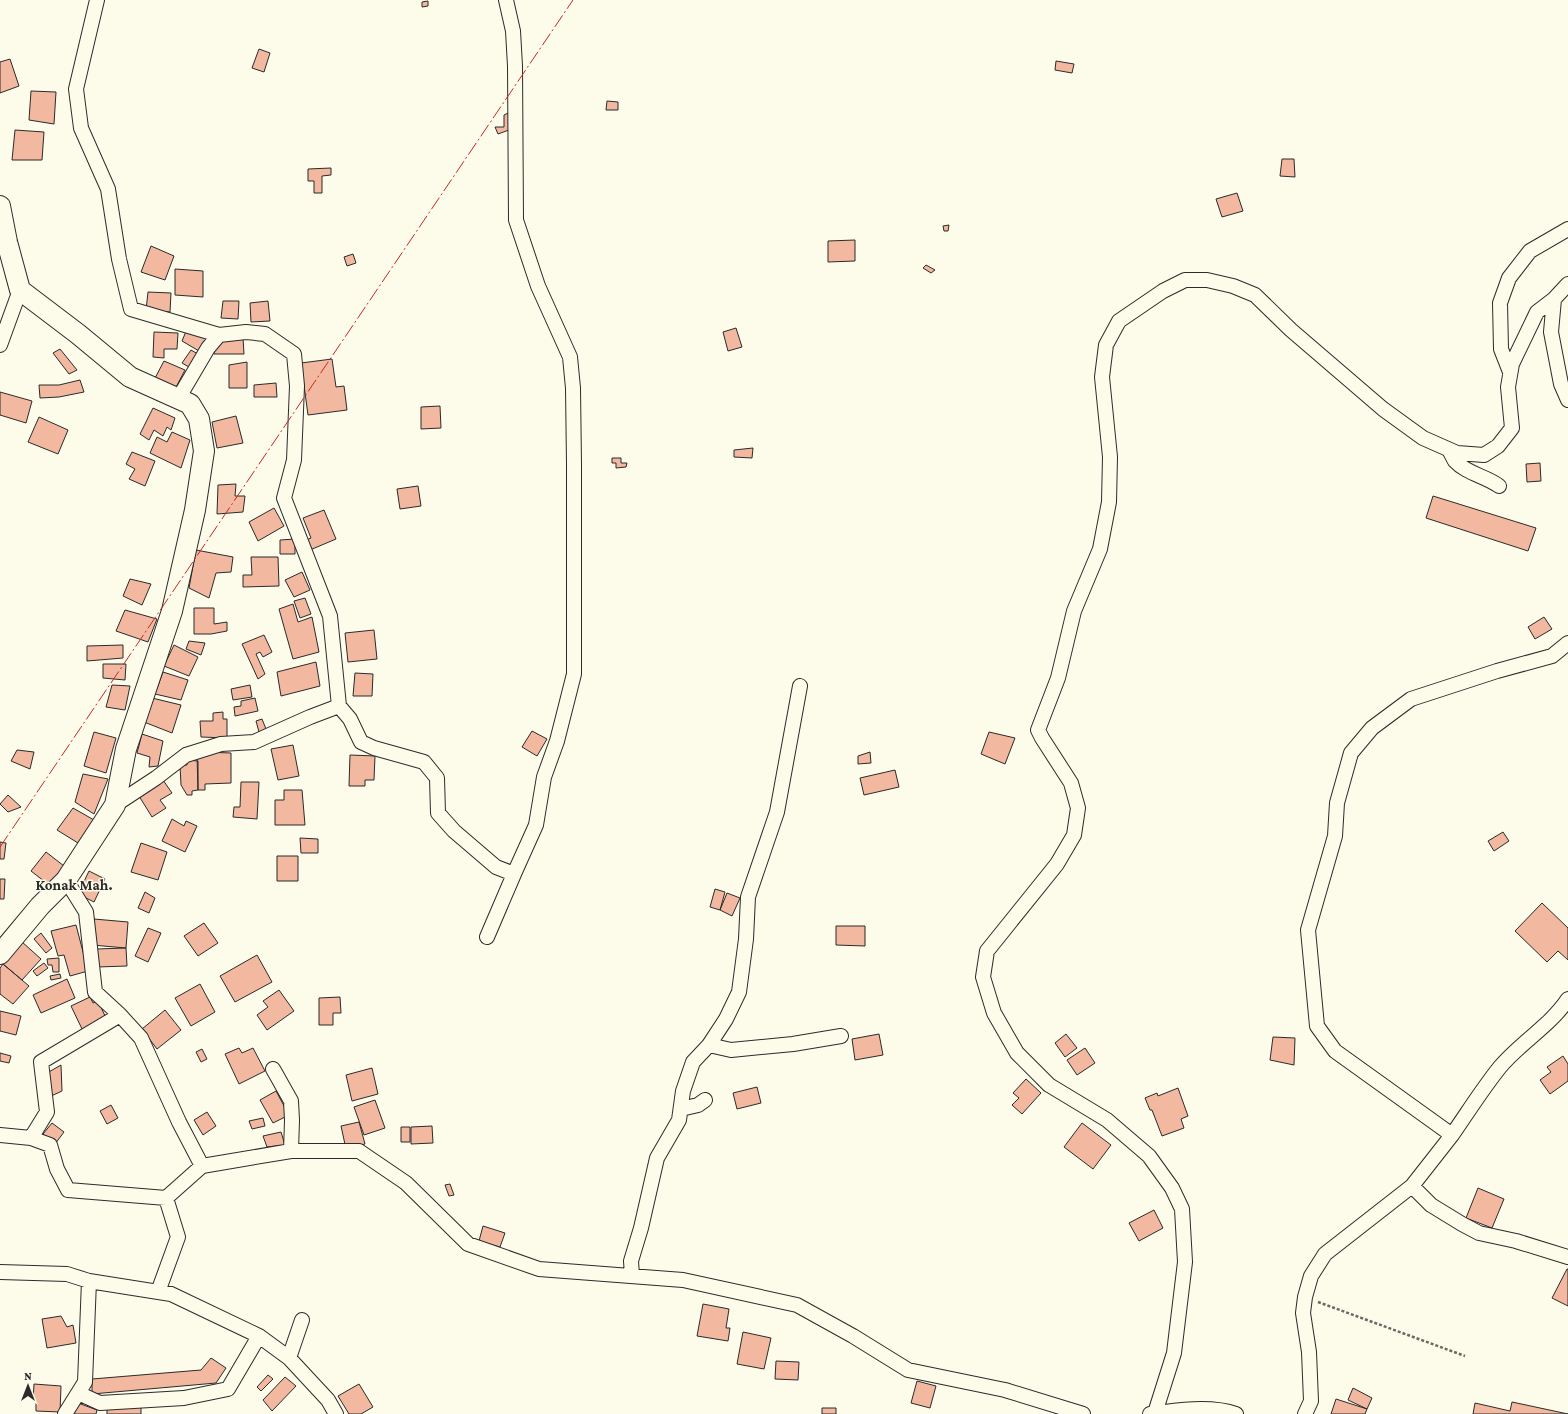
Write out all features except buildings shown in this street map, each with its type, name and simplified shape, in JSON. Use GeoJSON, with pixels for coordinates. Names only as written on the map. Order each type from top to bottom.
{"type":"FeatureCollection","features":[{"type":"Feature","properties":{"kind":"main road"},"geometry":{"type":"LineString","coordinates":[[0,210],[20,290],[78,334],[130,377],[190,404],[199,419],[204,451],[195,510],[172,611],[126,749],[115,804],[66,880],[40,906],[0,954]]}},
{"type":"Feature","properties":{"kind":"street"},"geometry":{"type":"LineString","coordinates":[[97,0],[92,14],[76,89],[81,128],[108,189],[120,259],[131,309],[219,335],[246,332],[265,334],[294,354],[297,386],[294,460],[284,498],[330,616],[338,706],[350,719],[361,742],[374,748],[424,762],[437,778],[438,813],[454,832],[496,867],[514,874]]}},
{"type":"Feature","properties":{"kind":"street"},"geometry":{"type":"LineString","coordinates":[[486,937],[536,825],[544,777],[557,741],[574,674],[574,464],[573,388],[570,357],[538,286],[516,220],[516,66],[513,31],[506,0]]}},
{"type":"Feature","properties":{"kind":"street"},"geometry":{"type":"LineString","coordinates":[[1510,372],[1501,349],[1500,303],[1510,278],[1530,251],[1568,228]]}},
{"type":"Feature","properties":{"kind":"street"},"geometry":{"type":"LineString","coordinates":[[1236,1414],[1223,1410],[1169,1411],[1152,1414],[1174,1353],[1185,1262],[1182,1209],[1172,1188],[1149,1156],[1107,1120],[1048,1085],[1017,1053],[994,1013],[983,977],[987,951],[1057,864],[1074,835],[1078,808],[1071,783],[1038,730],[1058,678],[1074,611],[1100,549],[1109,502],[1110,457],[1102,377],[1106,345],[1119,321],[1163,291],[1185,280],[1207,280],[1233,286],[1255,295],[1291,330],[1383,409],[1423,438],[1457,453],[1484,455],[1498,446],[1512,428],[1508,387],[1510,372],[1512,364],[1537,312],[1554,299],[1568,284]]}},
{"type":"Feature","properties":{"kind":"street"},"geometry":{"type":"LineString","coordinates":[[0,345],[20,290]]}},
{"type":"Feature","properties":{"kind":"street"},"geometry":{"type":"LineString","coordinates":[[1554,299],[1551,332],[1561,384],[1568,400]]}},
{"type":"Feature","properties":{"kind":"street"},"geometry":{"type":"LineString","coordinates":[[178,399],[208,348],[219,335]]}},
{"type":"Feature","properties":{"kind":"street"},"geometry":{"type":"LineString","coordinates":[[1449,450],[1455,461],[1473,473],[1493,481],[1499,486]]}},
{"type":"Feature","properties":{"kind":"street"},"geometry":{"type":"LineString","coordinates":[[1452,1135],[1335,1051],[1317,1026],[1308,930],[1335,836],[1337,803],[1351,753],[1372,728],[1411,699],[1496,671],[1552,656],[1568,643]]}},
{"type":"Feature","properties":{"kind":"street"},"geometry":{"type":"LineString","coordinates":[[632,1275],[631,1261],[641,1228],[657,1158],[679,1120],[683,1091],[693,1062],[709,1045],[726,1018],[739,992],[746,939],[748,897],[777,812],[800,686]]}},
{"type":"Feature","properties":{"kind":"street"},"geometry":{"type":"LineString","coordinates":[[115,804],[156,778],[186,755],[221,744],[254,742],[338,706]]}},
{"type":"Feature","properties":{"kind":"street"},"geometry":{"type":"LineString","coordinates":[[66,880],[86,912],[95,992],[120,1015],[141,1038],[176,1115],[202,1166]]}},
{"type":"Feature","properties":{"kind":"street"},"geometry":{"type":"LineString","coordinates":[[1305,1414],[1311,1401],[1309,1352],[1303,1313],[1305,1297],[1311,1276],[1326,1254],[1412,1186],[1452,1135],[1501,1066],[1549,1021],[1568,999]]}},
{"type":"Feature","properties":{"kind":"street"},"geometry":{"type":"LineString","coordinates":[[31,1138],[47,1112],[41,1062],[120,1015]]}},
{"type":"Feature","properties":{"kind":"street"},"geometry":{"type":"LineString","coordinates":[[709,1045],[731,1050],[793,1044],[841,1036]]}},
{"type":"Feature","properties":{"kind":"street"},"geometry":{"type":"LineString","coordinates":[[273,1069],[291,1102],[291,1151]]}},
{"type":"Feature","properties":{"kind":"street"},"geometry":{"type":"LineString","coordinates":[[681,1109],[698,1105],[705,1100]]}},
{"type":"Feature","properties":{"kind":"street"},"geometry":{"type":"LineString","coordinates":[[0,1135],[31,1138],[50,1145],[57,1168],[68,1190],[166,1198],[202,1166],[291,1151],[359,1151],[406,1183],[468,1244],[538,1269],[683,1280],[797,1305],[853,1336],[908,1370],[1005,1390],[1083,1414]]}},
{"type":"Feature","properties":{"kind":"street"},"geometry":{"type":"LineString","coordinates":[[1412,1186],[1431,1205],[1462,1224],[1479,1232],[1516,1241],[1568,1257]]}},
{"type":"Feature","properties":{"kind":"street"},"geometry":{"type":"LineString","coordinates":[[158,1292],[178,1237],[166,1198]]}},
{"type":"Feature","properties":{"kind":"street"},"geometry":{"type":"LineString","coordinates":[[0,1272],[67,1274],[90,1281],[172,1294],[259,1336],[288,1358],[328,1400],[336,1414]]}},
{"type":"Feature","properties":{"kind":"street"},"geometry":{"type":"LineString","coordinates":[[65,1414],[85,1382],[90,1281]]}},
{"type":"Feature","properties":{"kind":"street"},"geometry":{"type":"LineString","coordinates":[[288,1358],[302,1320]]}},
{"type":"Feature","properties":{"kind":"street"},"geometry":{"type":"LineString","coordinates":[[78,1393],[100,1403],[184,1398],[228,1389],[259,1336]]}},
{"type":"Feature","properties":{"kind":"path"},"geometry":{"type":"LineString","coordinates":[[1305,1297],[1465,1356]]}},
{"type":"Feature","properties":{"kind":"power"},"geometry":{"type":"LineString","coordinates":[[0,847],[573,0]]}},
{"type":"Feature","properties":{"kind":"district","name":"Konak Mah."},"geometry":{"type":"Point","coordinates":[74,885]}}]}
